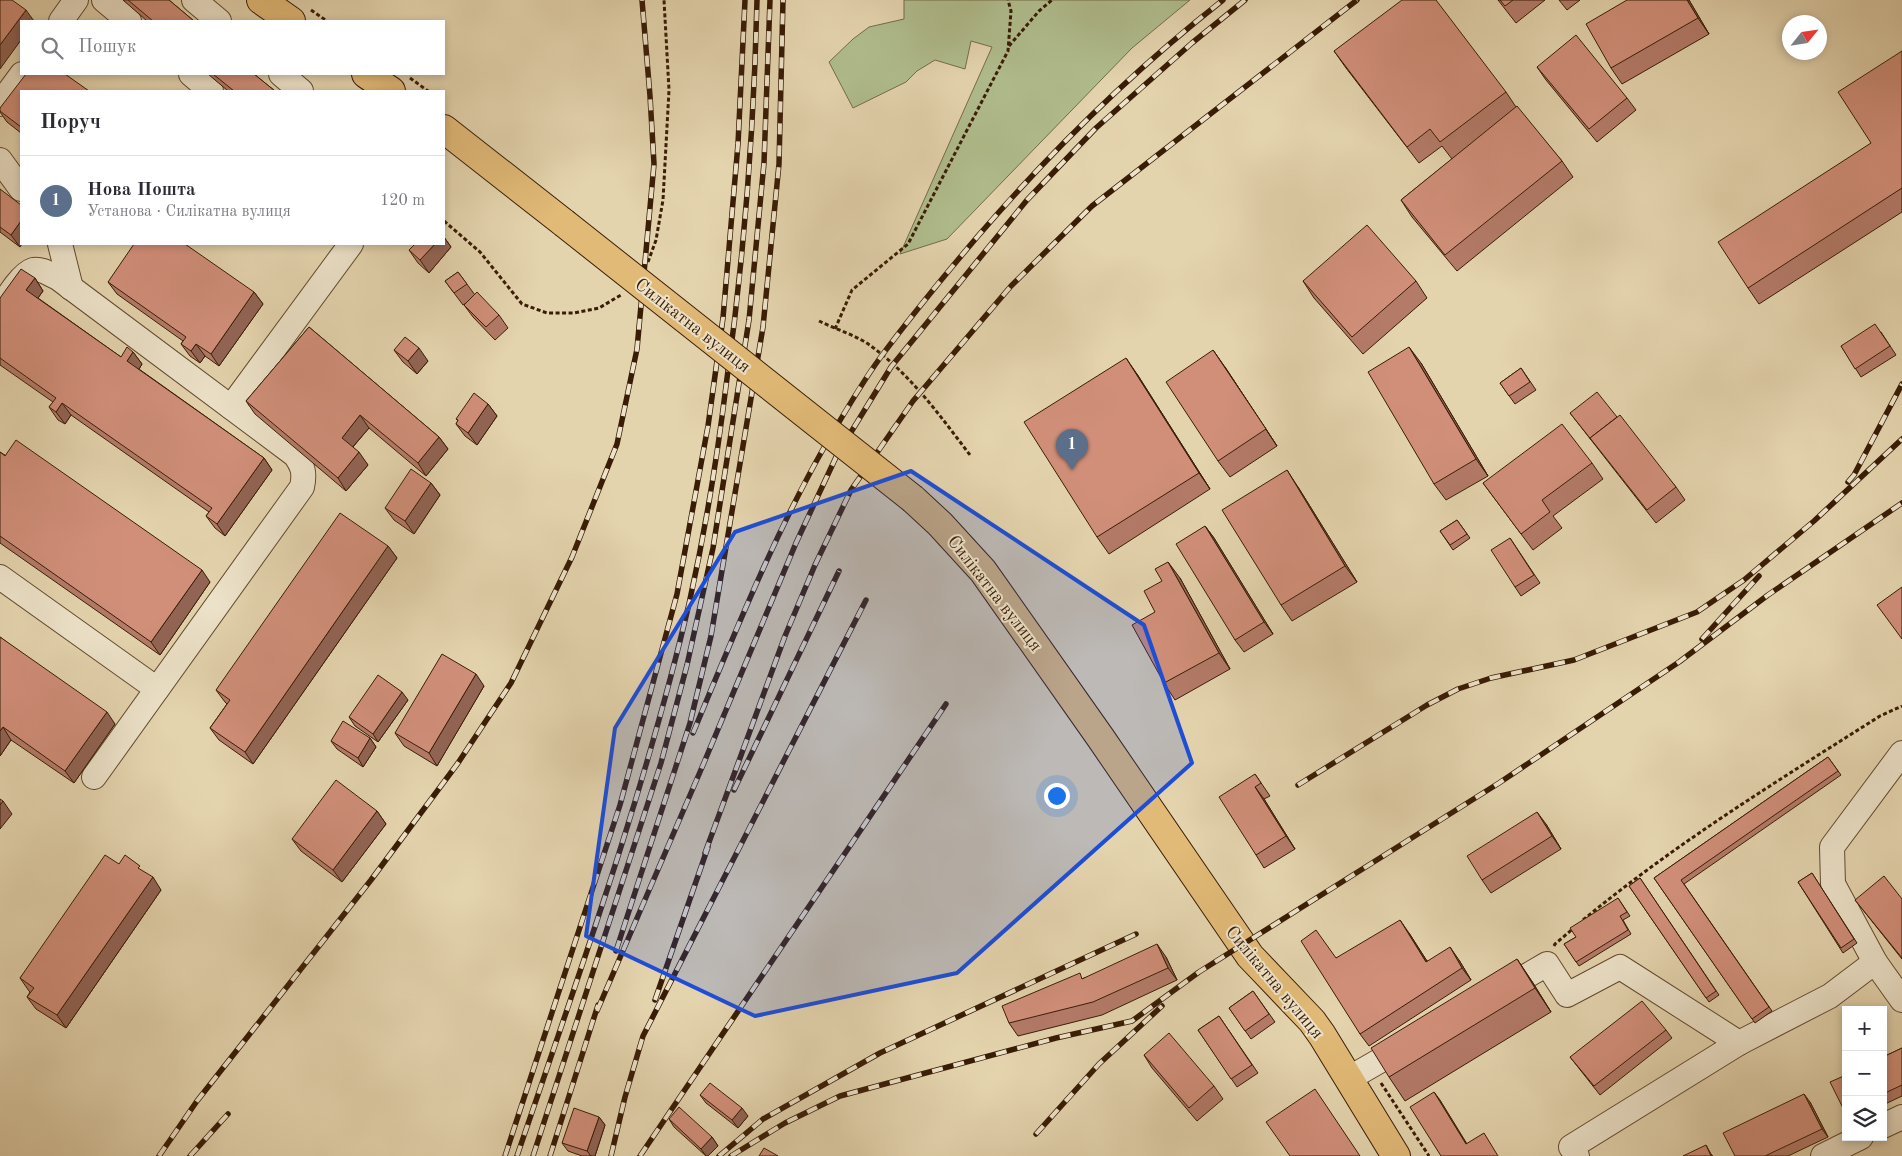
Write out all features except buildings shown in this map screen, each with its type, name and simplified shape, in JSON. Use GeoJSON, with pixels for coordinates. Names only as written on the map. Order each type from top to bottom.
{"type":"FeatureCollection","features":[{"type":"Feature","properties":{"kind":"main road"},"geometry":{"type":"LineString","coordinates":[[261,0],[290,20]]}},
{"type":"Feature","properties":{"kind":"main road"},"geometry":{"type":"LineString","coordinates":[[368,75],[390,90]]}},
{"type":"Feature","properties":{"kind":"main road","name":"Силікатна вулиця"},"geometry":{"type":"LineString","coordinates":[[445,129],[913,499],[961,545],[1006,602],[1248,954],[1312,1021],[1322,1035],[1396,1156]]}},
{"type":"Feature","properties":{"kind":"street"},"geometry":{"type":"LineString","coordinates":[[62,20],[76,0]]}},
{"type":"Feature","properties":{"kind":"street"},"geometry":{"type":"LineString","coordinates":[[104,0],[128,20]]}},
{"type":"Feature","properties":{"kind":"street"},"geometry":{"type":"LineString","coordinates":[[194,0],[218,20]]}},
{"type":"Feature","properties":{"kind":"street"},"geometry":{"type":"LineString","coordinates":[[0,104],[21,75]]}},
{"type":"Feature","properties":{"kind":"street"},"geometry":{"type":"LineString","coordinates":[[192,75],[210,90]]}},
{"type":"Feature","properties":{"kind":"street"},"geometry":{"type":"LineString","coordinates":[[282,75],[300,90]]}},
{"type":"Feature","properties":{"kind":"street"},"geometry":{"type":"LineString","coordinates":[[0,160],[20,188]]}},
{"type":"Feature","properties":{"kind":"street"},"geometry":{"type":"LineString","coordinates":[[60,245],[71,288]]}},
{"type":"Feature","properties":{"kind":"street"},"geometry":{"type":"LineString","coordinates":[[231,407],[350,245]]}},
{"type":"Feature","properties":{"kind":"street"},"geometry":{"type":"LineString","coordinates":[[0,309],[24,275],[34,270],[47,272],[295,455],[301,463],[305,475],[302,487],[94,777]]}},
{"type":"Feature","properties":{"kind":"street"},"geometry":{"type":"LineString","coordinates":[[0,577],[157,689]]}},
{"type":"Feature","properties":{"kind":"street"},"geometry":{"type":"LineString","coordinates":[[1902,753],[1832,847],[1833,884],[1875,962],[1902,1000]]}},
{"type":"Feature","properties":{"kind":"street"},"geometry":{"type":"LineString","coordinates":[[1577,1156],[1571,1147],[1739,1043],[1830,996],[1875,962]]}},
{"type":"Feature","properties":{"kind":"street"},"geometry":{"type":"LineString","coordinates":[[1479,1003],[1548,964],[1567,995],[1620,967],[1739,1043]]}},
{"type":"Feature","properties":{"kind":"street"},"geometry":{"type":"LineString","coordinates":[[1348,1079],[1428,1033]]}},
{"type":"Feature","properties":{"kind":"street"},"geometry":{"type":"LineString","coordinates":[[1887,1124],[1902,1117]]}},
{"type":"Feature","properties":{"kind":"street"},"geometry":{"type":"LineString","coordinates":[[1823,1156],[1853,1141]]}},
{"type":"Feature","properties":{"kind":"path"},"geometry":{"type":"LineString","coordinates":[[646,266],[656,240],[663,200],[668,90],[664,0]]}},
{"type":"Feature","properties":{"kind":"path"},"geometry":{"type":"LineString","coordinates":[[835,329],[852,290],[908,244],[1004,60],[1009,47],[1011,11],[1008,0]]}},
{"type":"Feature","properties":{"kind":"path"},"geometry":{"type":"LineString","coordinates":[[1009,47],[1039,11],[1052,0]]}},
{"type":"Feature","properties":{"kind":"path"},"geometry":{"type":"LineString","coordinates":[[405,75],[427,90]]}},
{"type":"Feature","properties":{"kind":"path"},"geometry":{"type":"LineString","coordinates":[[445,222],[480,252],[522,304],[548,312],[574,314],[599,308],[627,291]]}},
{"type":"Feature","properties":{"kind":"path"},"geometry":{"type":"LineString","coordinates":[[819,321],[870,346],[901,372],[934,408],[970,455]]}},
{"type":"Feature","properties":{"kind":"path"},"geometry":{"type":"LineString","coordinates":[[1548,964],[1555,944],[1621,889],[1761,791],[1880,716],[1902,706]]}},
{"type":"Feature","properties":{"kind":"highlighted area"},"geometry":{"type":"Polygon","coordinates":[[[911,471],[1144,625],[1192,763],[957,973],[755,1016],[586,936],[615,728],[735,532],[911,471]]]}},
{"type":"Feature","properties":{"kind":"green space"},"geometry":{"type":"Polygon","coordinates":[[[904,0],[1190,0],[1132,48],[947,239],[900,254],[992,47],[971,41],[965,69],[935,60],[917,71],[906,82],[853,108],[829,62],[853,39],[869,27],[904,19],[904,0]]]}},
{"type":"Feature","properties":{"kind":"railway"},"geometry":{"type":"LineString","coordinates":[[159,1156],[197,1101],[371,880],[458,763],[511,683],[572,557],[617,444],[637,349],[654,164],[642,0]]}},
{"type":"Feature","properties":{"kind":"railway"},"geometry":{"type":"LineString","coordinates":[[505,1156],[620,805],[677,594],[708,426],[723,318],[738,144],[745,0]]}},
{"type":"Feature","properties":{"kind":"railway"},"geometry":{"type":"LineString","coordinates":[[517,1156],[632,813],[672,674],[695,577],[719,441],[738,290],[751,145],[757,0]]}},
{"type":"Feature","properties":{"kind":"railway"},"geometry":{"type":"LineString","coordinates":[[533,1156],[661,763],[687,665],[713,548],[749,320],[764,163],[770,0]]}},
{"type":"Feature","properties":{"kind":"railway"},"geometry":{"type":"LineString","coordinates":[[616,951],[690,723],[711,636],[763,327],[779,164],[783,0]]}},
{"type":"Feature","properties":{"kind":"railway"},"geometry":{"type":"LineString","coordinates":[[693,733],[723,660],[789,514],[826,444],[880,358],[978,236],[1035,173],[1126,83],[1223,0]]}},
{"type":"Feature","properties":{"kind":"railway"},"geometry":{"type":"LineString","coordinates":[[597,1011],[796,543],[837,455],[891,367],[1027,200],[1096,128],[1192,43],[1245,0]]}},
{"type":"Feature","properties":{"kind":"railway"},"geometry":{"type":"LineString","coordinates":[[705,853],[785,636],[815,565],[851,490],[913,401],[1011,286],[1092,206],[1357,0]]}},
{"type":"Feature","properties":{"kind":"railway"},"geometry":{"type":"LineString","coordinates":[[1848,482],[1854,475],[1902,384]]}},
{"type":"Feature","properties":{"kind":"railway"},"geometry":{"type":"LineString","coordinates":[[1298,785],[1427,705],[1458,689],[1491,678],[1574,660],[1697,612],[1744,580],[1814,521],[1902,439]]}},
{"type":"Feature","properties":{"kind":"railway"},"geometry":{"type":"LineString","coordinates":[[731,1156],[785,1123],[840,1096],[1056,1038],[1132,1021],[1199,972],[1499,783],[1679,662],[1768,595],[1902,503]]}},
{"type":"Feature","properties":{"kind":"railway"},"geometry":{"type":"LineString","coordinates":[[734,790],[839,571]]}},
{"type":"Feature","properties":{"kind":"railway"},"geometry":{"type":"LineString","coordinates":[[1702,639],[1759,576]]}},
{"type":"Feature","properties":{"kind":"railway"},"geometry":{"type":"LineString","coordinates":[[611,1156],[625,1097],[643,1036],[866,600]]}},
{"type":"Feature","properties":{"kind":"railway"},"geometry":{"type":"LineString","coordinates":[[640,1156],[946,704]]}},
{"type":"Feature","properties":{"kind":"railway"},"geometry":{"type":"LineString","coordinates":[[655,1000],[708,847]]}},
{"type":"Feature","properties":{"kind":"railway"},"geometry":{"type":"LineString","coordinates":[[719,1156],[763,1119],[880,1053],[1136,934]]}},
{"type":"Feature","properties":{"kind":"railway"},"geometry":{"type":"LineString","coordinates":[[550,1156],[598,1005]]}},
{"type":"Feature","properties":{"kind":"railway"},"geometry":{"type":"LineString","coordinates":[[1036,1134],[1099,1064],[1162,1006]]}},
{"type":"Feature","properties":{"kind":"railway"},"geometry":{"type":"LineString","coordinates":[[190,1156],[228,1114]]}},
{"type":"Feature","properties":{"kind":"place","name":"Нова Пошта"},"geometry":{"type":"Point","coordinates":[1072,470]}}]}
